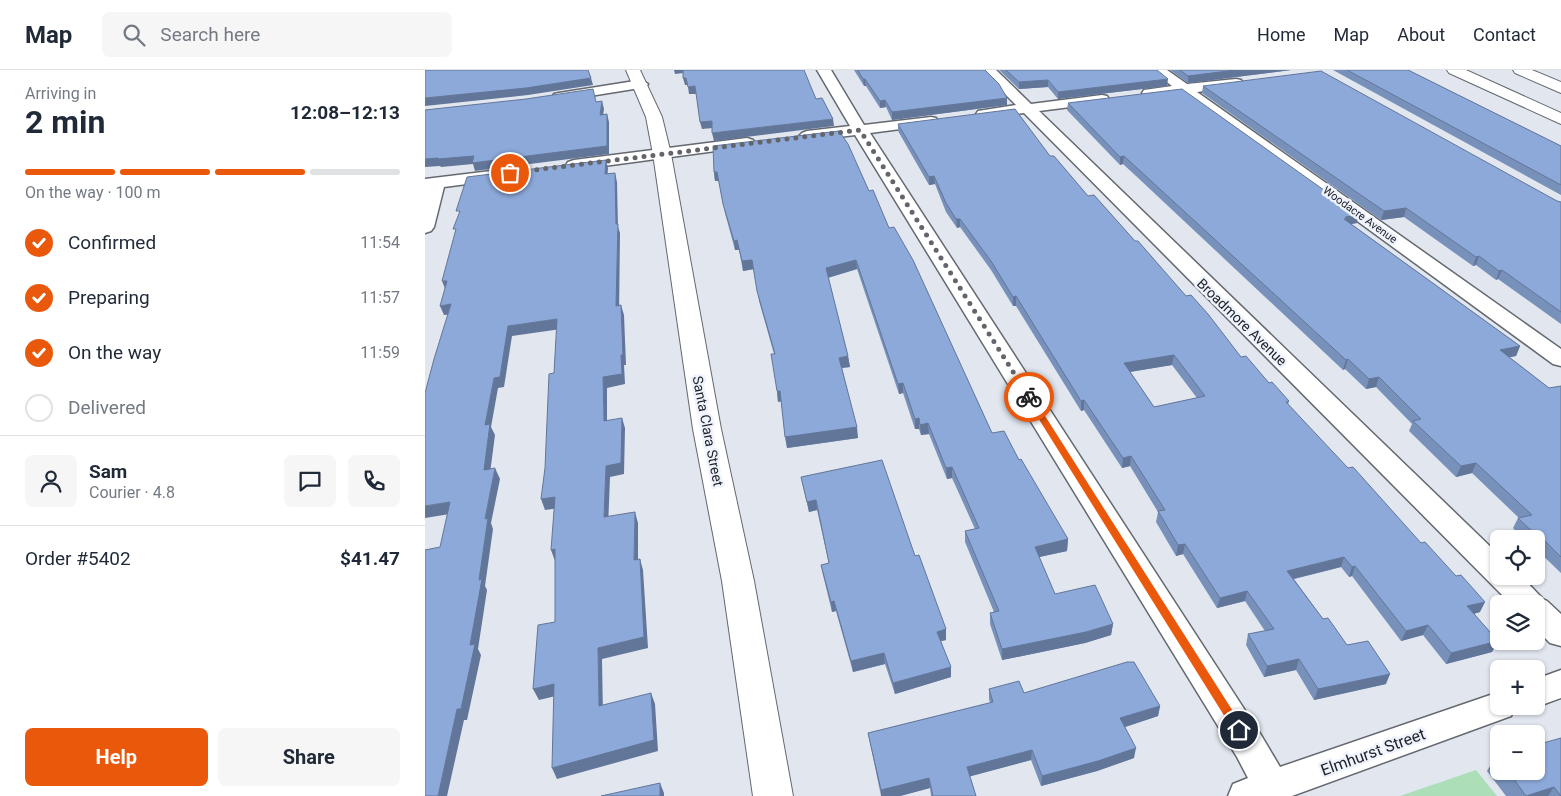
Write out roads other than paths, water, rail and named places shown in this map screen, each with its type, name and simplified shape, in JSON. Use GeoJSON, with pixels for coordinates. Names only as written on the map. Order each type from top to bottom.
{"type":"FeatureCollection","features":[{"type":"Feature","properties":{"kind":"main road"},"geometry":{"type":"LineString","coordinates":[[1454,70],[1561,119]]}},
{"type":"Feature","properties":{"kind":"main road"},"geometry":{"type":"LineString","coordinates":[[1478,70],[1561,107]]}},
{"type":"Feature","properties":{"kind":"main road"},"geometry":{"type":"LineString","coordinates":[[1515,74],[1561,88]]}},
{"type":"Feature","properties":{"kind":"main road"},"geometry":{"type":"LineString","coordinates":[[1515,74],[1561,100]]}},
{"type":"Feature","properties":{"kind":"main road","name":"Santa Clara Street"},"geometry":{"type":"LineString","coordinates":[[637,77],[654,117],[662,154],[707,429],[738,581],[773,796]]}},
{"type":"Feature","properties":{"kind":"street"},"geometry":{"type":"LineString","coordinates":[[824,70],[1244,738],[1259,792]]}},
{"type":"Feature","properties":{"kind":"street","name":"Broadmore Avenue"},"geometry":{"type":"LineString","coordinates":[[988,70],[1490,564]]}},
{"type":"Feature","properties":{"kind":"street","name":"Woodacre Avenue"},"geometry":{"type":"LineString","coordinates":[[1158,70],[1561,359]]}},
{"type":"Feature","properties":{"kind":"street"},"geometry":{"type":"LineString","coordinates":[[547,98],[637,77]]}},
{"type":"Feature","properties":{"kind":"street"},"geometry":{"type":"LineString","coordinates":[[1135,95],[1253,80]]}},
{"type":"Feature","properties":{"kind":"street"},"geometry":{"type":"LineString","coordinates":[[967,116],[1115,98]]}},
{"type":"Feature","properties":{"kind":"street"},"geometry":{"type":"LineString","coordinates":[[793,138],[948,119]]}},
{"type":"Feature","properties":{"kind":"street"},"geometry":{"type":"LineString","coordinates":[[563,166],[764,141]]}},
{"type":"Feature","properties":{"kind":"street"},"geometry":{"type":"LineString","coordinates":[[425,228],[431,183],[514,173]]}},
{"type":"Feature","properties":{"kind":"street"},"geometry":{"type":"LineString","coordinates":[[1511,585],[1521,595]]}},
{"type":"Feature","properties":{"kind":"street"},"geometry":{"type":"LineString","coordinates":[[1545,619],[1561,634]]}},
{"type":"Feature","properties":{"kind":"street"},"geometry":{"type":"LineString","coordinates":[[1545,689],[1561,684]]}},
{"type":"Feature","properties":{"kind":"street","name":"Elmhurst Street"},"geometry":{"type":"LineString","coordinates":[[1259,792],[1490,709]]}}]}
